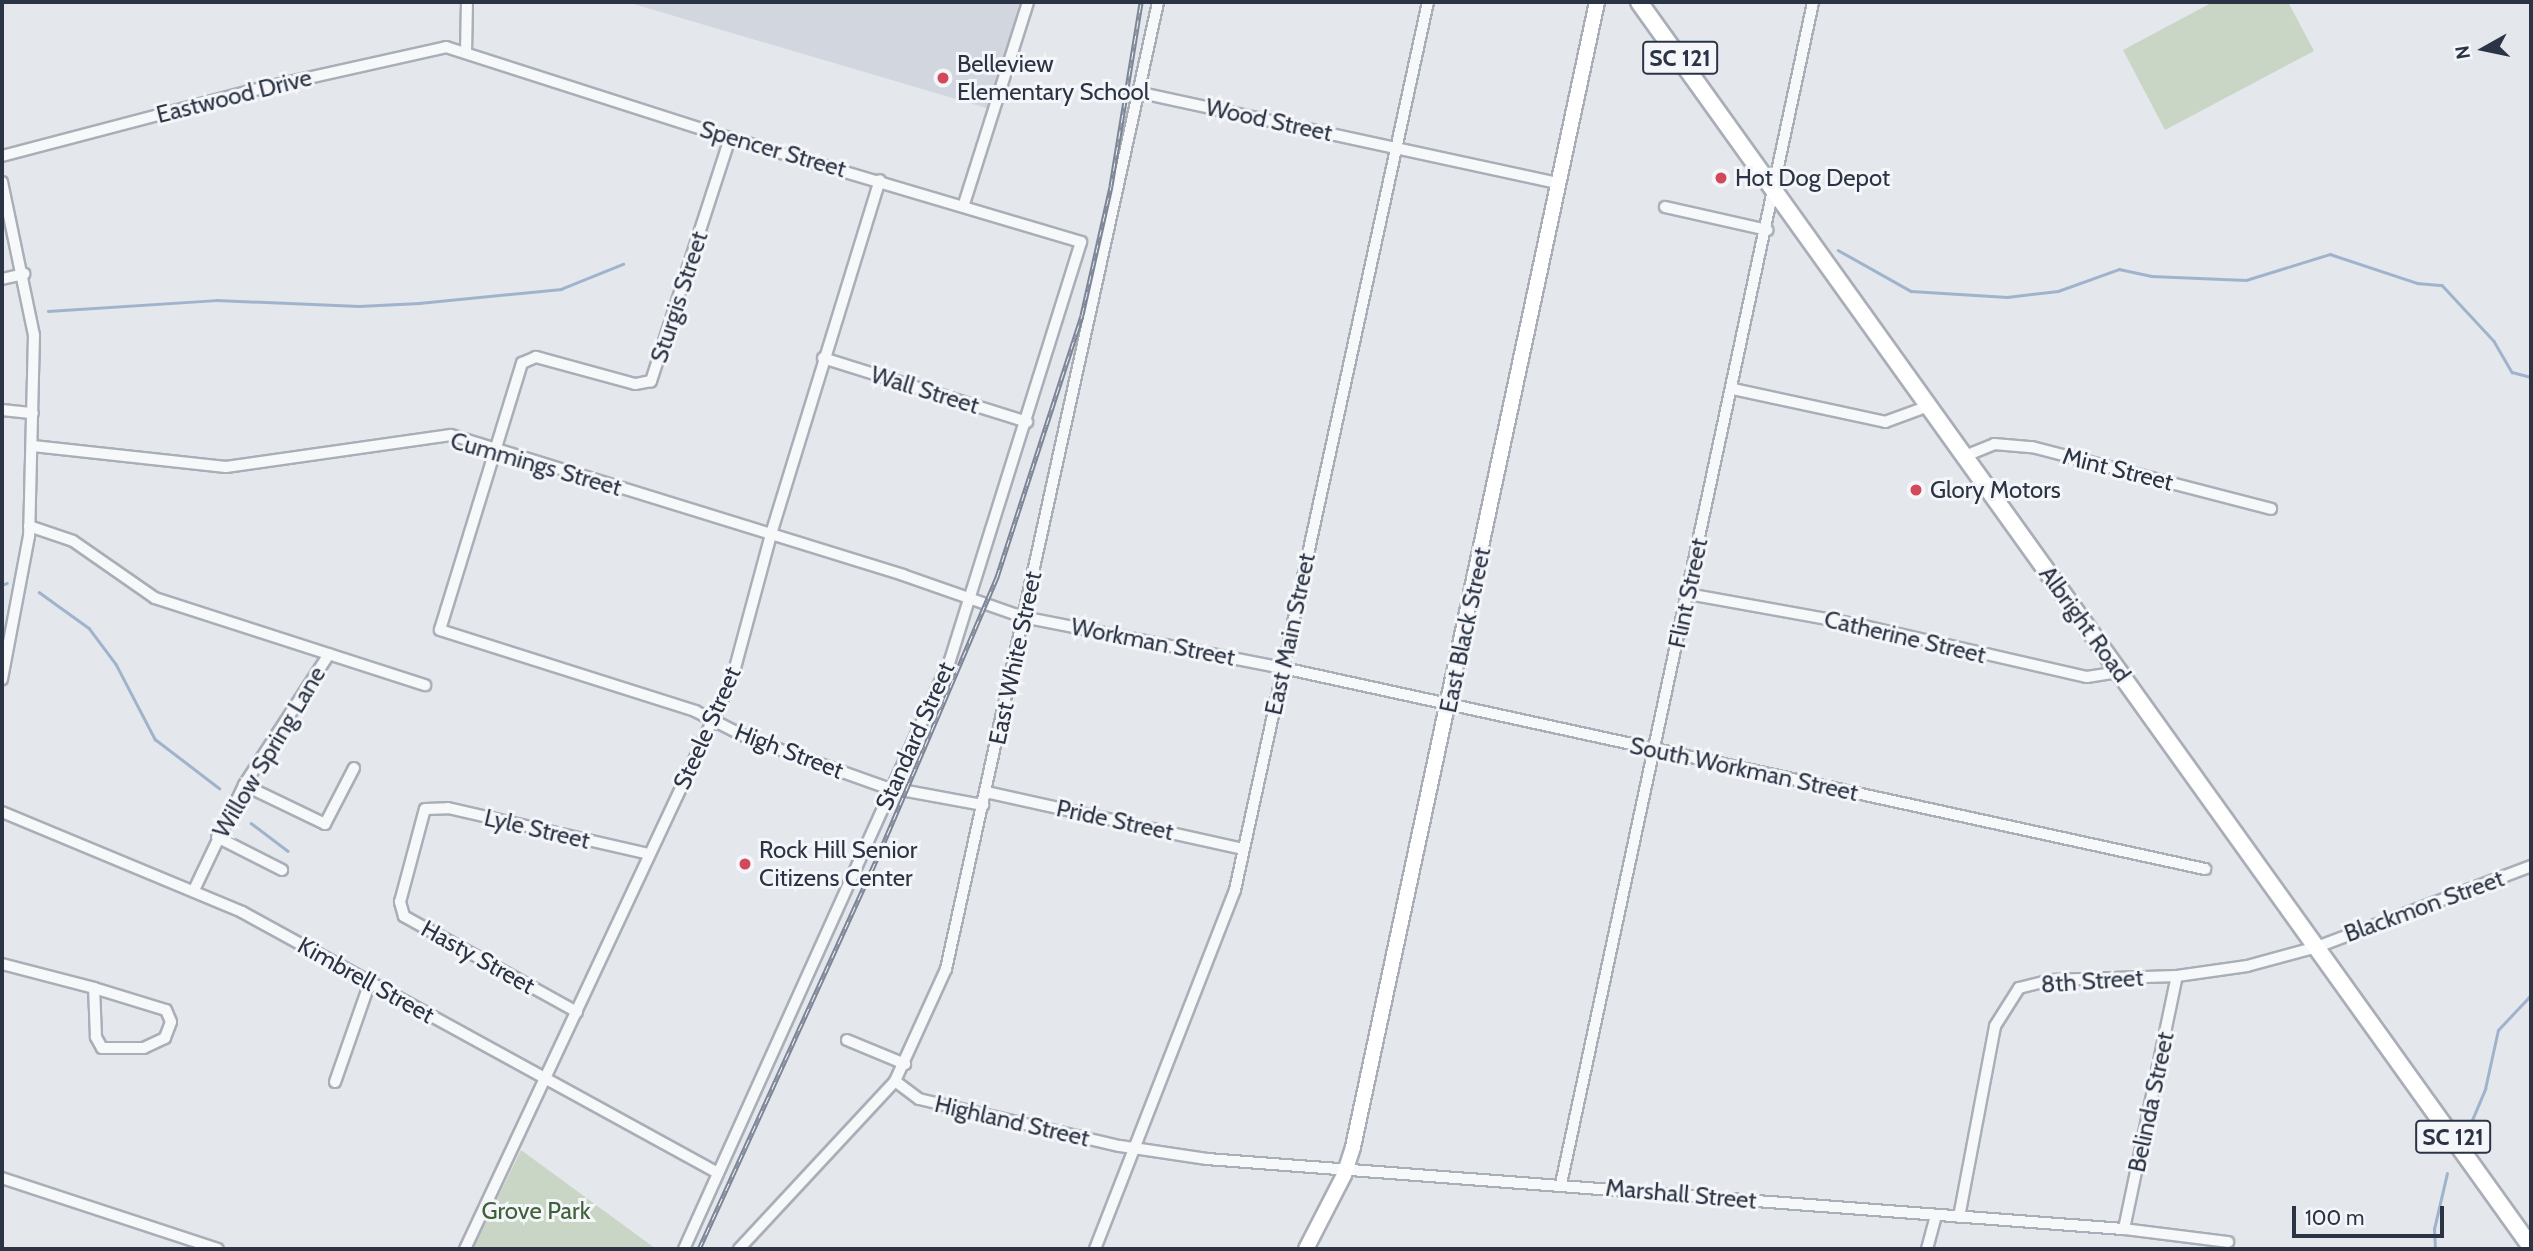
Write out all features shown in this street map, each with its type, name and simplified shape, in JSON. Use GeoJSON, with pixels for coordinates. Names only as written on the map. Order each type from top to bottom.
{"type":"FeatureCollection","features":[{"type":"Feature","properties":{"kind":"highway","name":"Albright Road"},"geometry":{"type":"LineString","coordinates":[[1639,2],[2531,1247]]}},
{"type":"Feature","properties":{"kind":"main road","name":"East Black Street"},"geometry":{"type":"LineString","coordinates":[[1306,1249],[1347,1168],[1449,704],[1597,2]]}},
{"type":"Feature","properties":{"kind":"street"},"geometry":{"type":"LineString","coordinates":[[466,53],[467,2]]}},
{"type":"Feature","properties":{"kind":"street"},"geometry":{"type":"LineString","coordinates":[[964,204],[1028,2]]}},
{"type":"Feature","properties":{"kind":"street","name":"East White Street"},"geometry":{"type":"LineString","coordinates":[[738,1249],[895,1082],[947,969],[1141,93],[1158,2]]}},
{"type":"Feature","properties":{"kind":"street","name":"East Main Street"},"geometry":{"type":"LineString","coordinates":[[1095,1249],[1225,922],[1244,849],[1428,2]]}},
{"type":"Feature","properties":{"kind":"street","name":"Flint Street"},"geometry":{"type":"LineString","coordinates":[[1561,1184],[1767,230],[1812,2]]}},
{"type":"Feature","properties":{"kind":"street","name":"Eastwood Drive"},"geometry":{"type":"LineString","coordinates":[[2,156],[408,53],[446,47],[466,53]]}},
{"type":"Feature","properties":{"kind":"street","name":"Spencer Street"},"geometry":{"type":"LineString","coordinates":[[466,53],[730,138],[964,204],[1081,242]]}},
{"type":"Feature","properties":{"kind":"street","name":"Wood Street"},"geometry":{"type":"LineString","coordinates":[[1141,93],[1559,183]]}},
{"type":"Feature","properties":{"kind":"street","name":"Sturgis Street"},"geometry":{"type":"LineString","coordinates":[[440,630],[519,370],[526,359],[536,357],[635,384],[651,381],[730,138]]}},
{"type":"Feature","properties":{"kind":"street","name":"Steele Street"},"geometry":{"type":"LineString","coordinates":[[465,1249],[732,679],[823,358],[880,180]]}},
{"type":"Feature","properties":{"kind":"street"},"geometry":{"type":"LineString","coordinates":[[2,182],[24,274],[34,335],[29,526],[23,584],[2,679]]}},
{"type":"Feature","properties":{"kind":"street"},"geometry":{"type":"LineString","coordinates":[[1665,207],[1767,230]]}},
{"type":"Feature","properties":{"kind":"street","name":"Standard Street"},"geometry":{"type":"LineString","coordinates":[[684,1249],[948,662],[1027,422],[1081,242]]}},
{"type":"Feature","properties":{"kind":"street"},"geometry":{"type":"LineString","coordinates":[[2,279],[24,274]]}},
{"type":"Feature","properties":{"kind":"street","name":"Wall Street"},"geometry":{"type":"LineString","coordinates":[[823,358],[1027,422]]}},
{"type":"Feature","properties":{"kind":"street"},"geometry":{"type":"LineString","coordinates":[[1733,389],[1885,422],[1929,406]]}},
{"type":"Feature","properties":{"kind":"street"},"geometry":{"type":"LineString","coordinates":[[2,410],[33,412]]}},
{"type":"Feature","properties":{"kind":"street","name":"Cummings Street"},"geometry":{"type":"LineString","coordinates":[[33,446],[226,467],[451,435],[771,534],[1023,617]]}},
{"type":"Feature","properties":{"kind":"street","name":"Mint Street"},"geometry":{"type":"LineString","coordinates":[[1965,456],[1994,444],[2032,447],[2272,509]]}},
{"type":"Feature","properties":{"kind":"street","name":"Willow Spring Lane"},"geometry":{"type":"LineString","coordinates":[[29,526],[73,541],[155,598],[425,685]]}},
{"type":"Feature","properties":{"kind":"street","name":"Catherine Street"},"geometry":{"type":"LineString","coordinates":[[1688,594],[1860,625],[2087,677],[2120,672]]}},
{"type":"Feature","properties":{"kind":"street","name":"Workman Street"},"geometry":{"type":"LineString","coordinates":[[1023,617],[1283,668]]}},
{"type":"Feature","properties":{"kind":"street","name":"High Street"},"geometry":{"type":"LineString","coordinates":[[440,630],[714,721],[750,739],[893,788],[983,805]]}},
{"type":"Feature","properties":{"kind":"street","name":"Willow Spring Lane"},"geometry":{"type":"LineString","coordinates":[[194,890],[244,785],[329,654]]}},
{"type":"Feature","properties":{"kind":"street","name":"South Workman Street"},"geometry":{"type":"LineString","coordinates":[[1283,668],[2204,869]]}},
{"type":"Feature","properties":{"kind":"street"},"geometry":{"type":"LineString","coordinates":[[244,785],[325,824],[354,768]]}},
{"type":"Feature","properties":{"kind":"street","name":"Pride Street"},"geometry":{"type":"LineString","coordinates":[[986,792],[1244,849]]}},
{"type":"Feature","properties":{"kind":"street","name":"Lyle Street"},"geometry":{"type":"LineString","coordinates":[[425,809],[448,808],[649,854]]}},
{"type":"Feature","properties":{"kind":"street","name":"Hasty Street"},"geometry":{"type":"LineString","coordinates":[[425,809],[400,902],[404,916],[577,1012]]}},
{"type":"Feature","properties":{"kind":"street","name":"Kimbrell Street"},"geometry":{"type":"LineString","coordinates":[[2,812],[194,890],[370,982],[718,1173]]}},
{"type":"Feature","properties":{"kind":"street"},"geometry":{"type":"LineString","coordinates":[[217,837],[282,870]]}},
{"type":"Feature","properties":{"kind":"street","name":"Blackmon Street"},"geometry":{"type":"LineString","coordinates":[[2316,947],[2531,866]]}},
{"type":"Feature","properties":{"kind":"street","name":"8th Street"},"geometry":{"type":"LineString","coordinates":[[1958,1217],[1996,1026],[2019,988],[2050,979],[2177,976],[2247,965],[2316,947]]}},
{"type":"Feature","properties":{"kind":"street"},"geometry":{"type":"LineString","coordinates":[[2,964],[94,988],[166,1010],[171,1022],[165,1038],[144,1048],[102,1048],[96,1037],[94,988]]}},
{"type":"Feature","properties":{"kind":"street","name":"Belinda Street"},"geometry":{"type":"LineString","coordinates":[[2124,1229],[2177,976]]}},
{"type":"Feature","properties":{"kind":"street"},"geometry":{"type":"LineString","coordinates":[[335,1082],[370,982]]}},
{"type":"Feature","properties":{"kind":"street"},"geometry":{"type":"LineString","coordinates":[[847,1040],[905,1064]]}},
{"type":"Feature","properties":{"kind":"street","name":"Highland Street"},"geometry":{"type":"LineString","coordinates":[[895,1082],[919,1099],[1135,1149]]}},
{"type":"Feature","properties":{"kind":"street","name":"Marshall Street"},"geometry":{"type":"LineString","coordinates":[[1135,1149],[2124,1229],[2228,1242]]}},
{"type":"Feature","properties":{"kind":"street"},"geometry":{"type":"LineString","coordinates":[[2,1178],[218,1249]]}},
{"type":"Feature","properties":{"kind":"street"},"geometry":{"type":"LineString","coordinates":[[1927,1249],[1936,1215]]}},
{"type":"Feature","properties":{"kind":"shaded area","name":"Belleview Elementary School"},"geometry":{"type":"Polygon","coordinates":[[[627,2],[1020,2],[990,109],[627,2]]]}},
{"type":"Feature","properties":{"kind":"green space"},"geometry":{"type":"Polygon","coordinates":[[[2213,2],[2288,2],[2314,51],[2165,130],[2123,50],[2213,2]]]}},
{"type":"Feature","properties":{"kind":"green space","name":"Grove Park"},"geometry":{"type":"Polygon","coordinates":[[[521,1150],[656,1249],[473,1249],[521,1150]]]}},
{"type":"Feature","properties":{"kind":"waterway"},"geometry":{"type":"LineString","coordinates":[[1838,250],[1911,291],[2007,297],[2058,291],[2119,269],[2151,276],[2246,280],[2330,254],[2417,283],[2442,285],[2494,341],[2512,372],[2531,377]]}},
{"type":"Feature","properties":{"kind":"waterway"},"geometry":{"type":"LineString","coordinates":[[48,311],[216,300],[359,306],[419,303],[561,289],[623,264]]}},
{"type":"Feature","properties":{"kind":"waterway"},"geometry":{"type":"LineString","coordinates":[[2,585],[7,583]]}},
{"type":"Feature","properties":{"kind":"waterway"},"geometry":{"type":"LineString","coordinates":[[39,592],[89,628],[116,664],[155,739],[219,788]]}},
{"type":"Feature","properties":{"kind":"waterway"},"geometry":{"type":"LineString","coordinates":[[251,823],[288,851]]}},
{"type":"Feature","properties":{"kind":"waterway"},"geometry":{"type":"LineString","coordinates":[[2472,1120],[2485,1089],[2498,1030],[2531,995]]}},
{"type":"Feature","properties":{"kind":"waterway"},"geometry":{"type":"LineString","coordinates":[[2435,1249],[2434,1229],[2447,1173]]}},
{"type":"Feature","properties":{"kind":"railway"},"geometry":{"type":"LineString","coordinates":[[699,1249],[881,849],[997,577],[1082,315],[1111,186],[1141,2]]}},
{"type":"Feature","properties":{"kind":"place","name":"Belleview Elementary School"},"geometry":{"type":"Point","coordinates":[943,78]}},
{"type":"Feature","properties":{"kind":"place","name":"Hot Dog Depot"},"geometry":{"type":"Point","coordinates":[1721,178]}},
{"type":"Feature","properties":{"kind":"place","name":"Glory Motors"},"geometry":{"type":"Point","coordinates":[1916,490]}},
{"type":"Feature","properties":{"kind":"place","name":"Rock Hill Senior Citizens Center"},"geometry":{"type":"Point","coordinates":[745,864]}}]}
